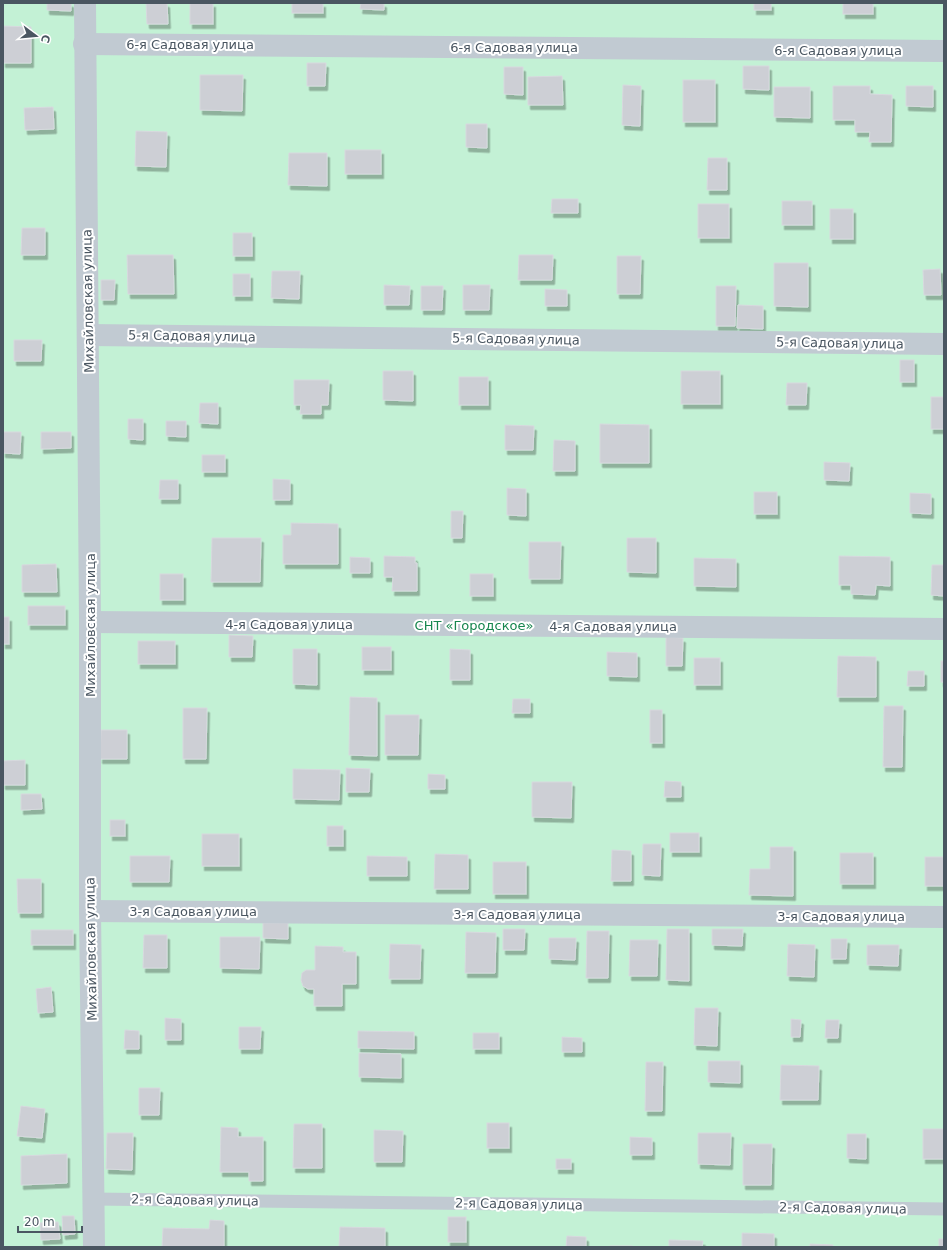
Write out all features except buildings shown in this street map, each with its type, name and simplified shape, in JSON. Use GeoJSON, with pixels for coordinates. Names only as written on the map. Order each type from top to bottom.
{"type":"FeatureCollection","features":[{"type":"Feature","properties":{"kind":"street","name":"Михайловская улица"},"geometry":{"type":"LineString","coordinates":[[85,3],[84,44],[90,622],[90,911],[94,1247]]}},
{"type":"Feature","properties":{"kind":"street","name":"6-я Садовая улица"},"geometry":{"type":"LineString","coordinates":[[84,44],[944,51]]}},
{"type":"Feature","properties":{"kind":"street","name":"5-я Садовая улица"},"geometry":{"type":"LineString","coordinates":[[88,335],[944,344]]}},
{"type":"Feature","properties":{"kind":"street","name":"4-я Садовая улица"},"geometry":{"type":"LineString","coordinates":[[90,622],[944,629]]}},
{"type":"Feature","properties":{"kind":"street","name":"3-я Садовая улица"},"geometry":{"type":"LineString","coordinates":[[90,911],[944,917]]}},
{"type":"Feature","properties":{"kind":"lane","name":"2-я Садовая улица"},"geometry":{"type":"LineString","coordinates":[[94,1199],[944,1209]]}},
{"type":"Feature","properties":{"kind":"green space","name":"СНТ «Городское»"},"geometry":{"type":"Polygon","coordinates":[[[3,3],[944,3],[944,1247],[3,1247],[3,3]]]}}]}
